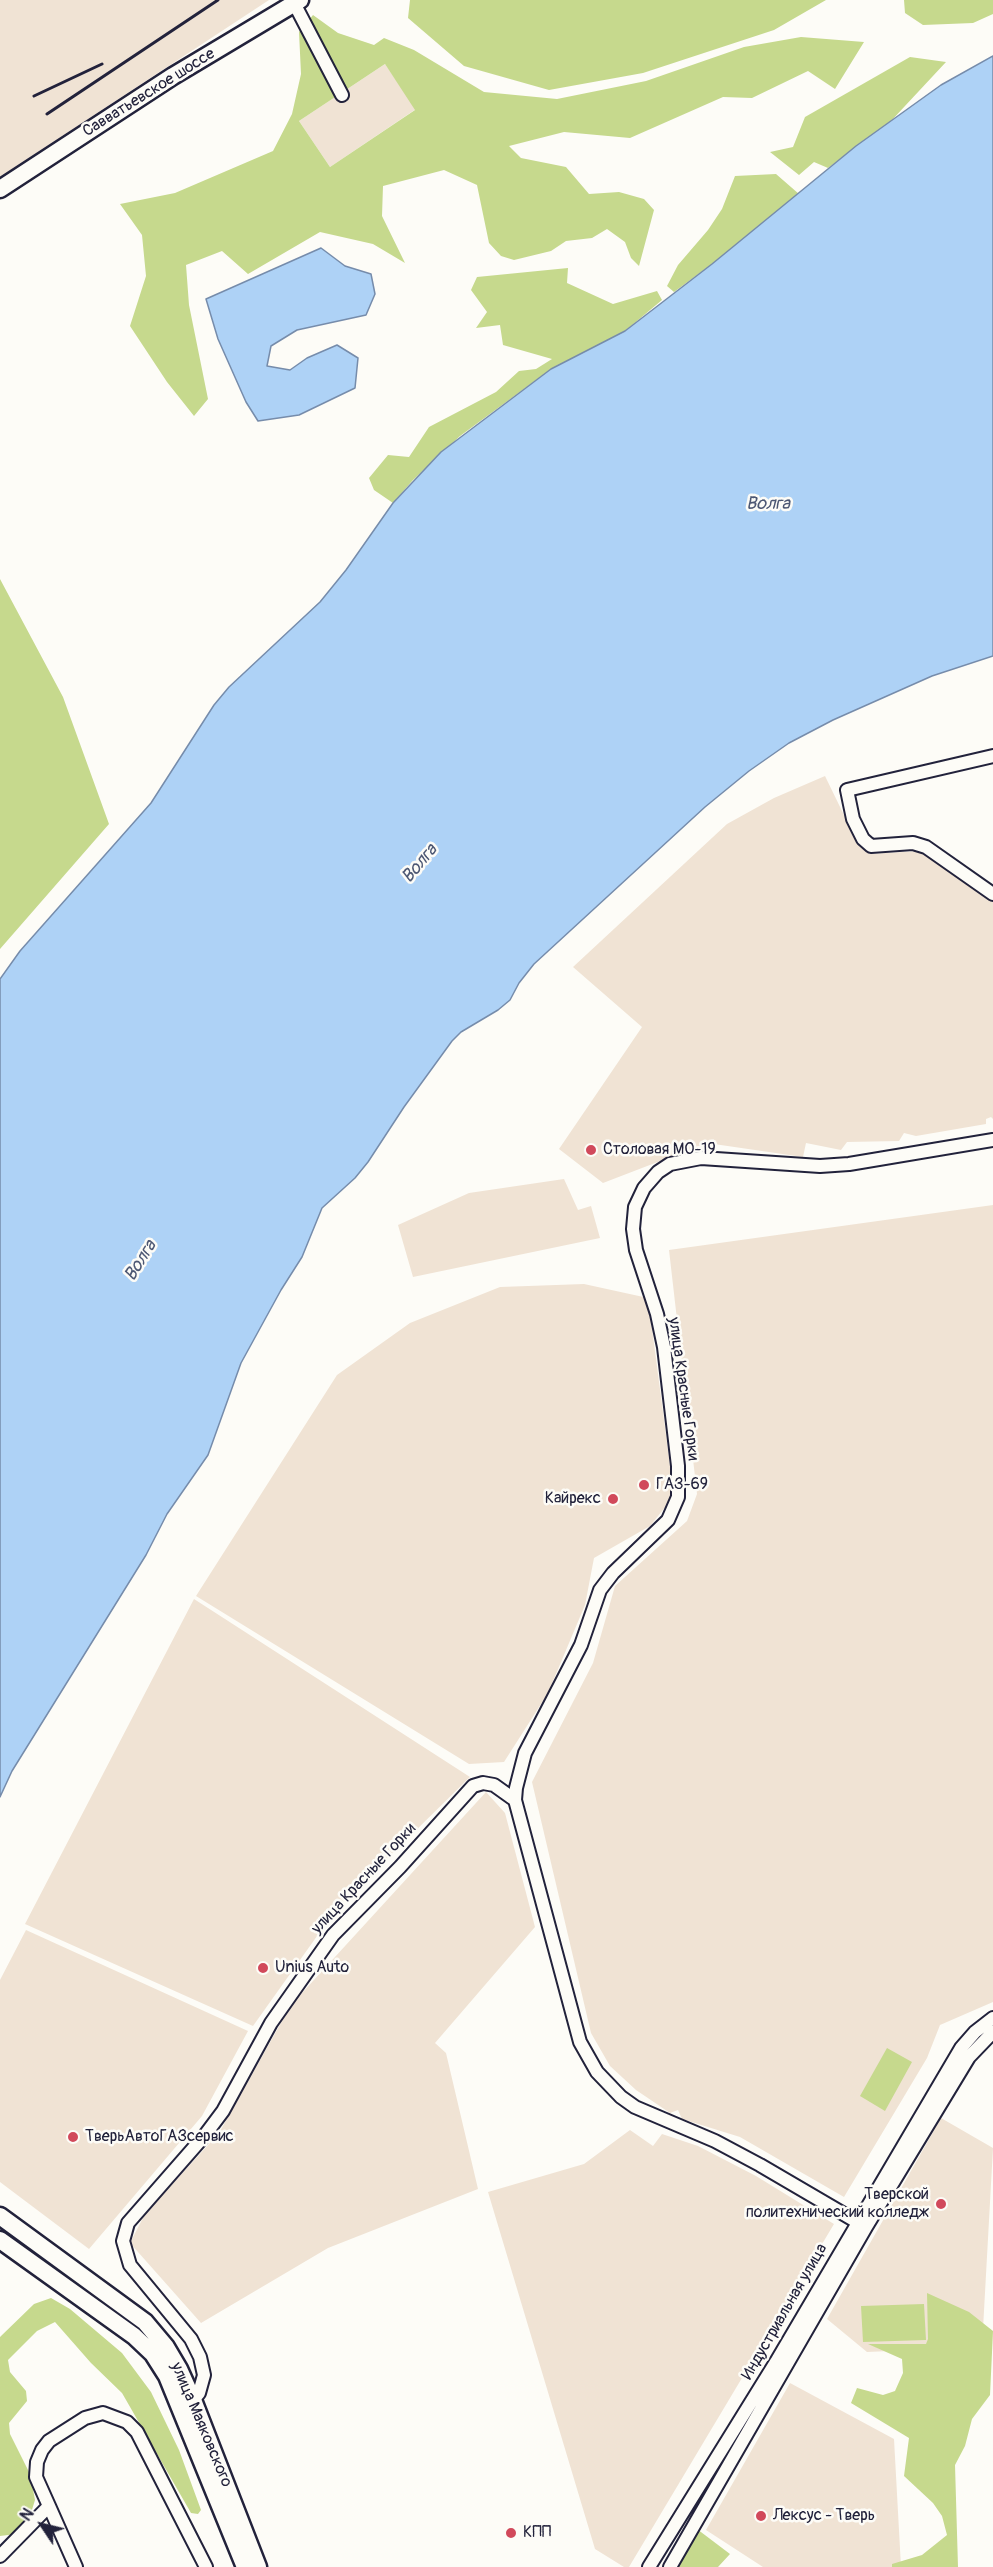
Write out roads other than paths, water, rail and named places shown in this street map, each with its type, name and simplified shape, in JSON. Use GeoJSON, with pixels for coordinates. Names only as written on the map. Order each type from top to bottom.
{"type":"FeatureCollection","features":[{"type":"Feature","properties":{"kind":"main road","name":"Савватьевское шоссе"},"geometry":{"type":"LineString","coordinates":[[0,189],[173,76],[297,1]]}},
{"type":"Feature","properties":{"kind":"main road","name":"улица Маяковского"},"geometry":{"type":"LineString","coordinates":[[0,2216],[145,2322],[171,2354],[193,2400],[258,2567]]}},
{"type":"Feature","properties":{"kind":"main road","name":"улица Маяковского"},"geometry":{"type":"LineString","coordinates":[[0,2240],[134,2336],[153,2354],[167,2376],[245,2567]]}},
{"type":"Feature","properties":{"kind":"street"},"geometry":{"type":"LineString","coordinates":[[297,1],[342,94]]}},
{"type":"Feature","properties":{"kind":"street"},"geometry":{"type":"LineString","coordinates":[[993,756],[847,790],[853,819],[863,839],[871,846],[913,843],[919,845],[993,894]]}},
{"type":"Feature","properties":{"kind":"street","name":"улица Красные Горки"},"geometry":{"type":"LineString","coordinates":[[862,2224],[716,2141],[635,2107],[608,2085],[597,2072],[580,2042],[516,1800],[518,1776],[527,1747],[582,1645],[600,1590],[613,1573],[664,1524],[676,1503],[678,1466],[664,1347],[657,1314],[639,1261],[633,1228],[635,1207],[650,1179],[670,1164],[716,1158],[820,1166],[849,1164],[993,1140]]}},
{"type":"Feature","properties":{"kind":"street","name":"улица Красные Горки"},"geometry":{"type":"LineString","coordinates":[[193,2400],[199,2393],[204,2375],[200,2357],[191,2339],[130,2265],[123,2241],[128,2223],[205,2135],[222,2110],[271,2023],[333,1935],[400,1867],[473,1786],[483,1783],[494,1785],[516,1800]]}},
{"type":"Feature","properties":{"kind":"street","name":"Индустриальная улица"},"geometry":{"type":"LineString","coordinates":[[670,2567],[961,2048],[975,2031],[993,2018]]}},
{"type":"Feature","properties":{"kind":"street","name":"Индустриальная улица"},"geometry":{"type":"LineString","coordinates":[[649,2567],[862,2224],[969,2057],[993,2032]]}},
{"type":"Feature","properties":{"kind":"street"},"geometry":{"type":"LineString","coordinates":[[76,2567],[36,2477],[37,2462],[49,2441],[93,2414],[103,2413],[127,2422],[137,2432],[206,2567]]}},
{"type":"Feature","properties":{"kind":"street"},"geometry":{"type":"LineString","coordinates":[[0,2556],[49,2506]]}},
{"type":"Feature","properties":{"kind":"water","name":"Волга"},"geometry":{"type":"Polygon","coordinates":[[[993,56],[993,656],[932,676],[833,720],[789,743],[749,771],[705,807],[534,964],[519,983],[510,1000],[498,1010],[461,1032],[452,1041],[368,1162],[355,1178],[322,1208],[302,1257],[241,1363],[208,1455],[167,1514],[146,1555],[12,1771],[0,1797],[0,979],[20,951],[151,803],[214,705],[229,687],[320,602],[346,570],[393,503],[441,452],[551,369],[625,331],[712,264],[856,146],[941,85],[993,56]]]}},
{"type":"Feature","properties":{"kind":"water"},"geometry":{"type":"Polygon","coordinates":[[[321,248],[345,266],[371,274],[375,294],[366,315],[297,330],[271,346],[267,366],[290,370],[307,358],[337,345],[358,358],[355,388],[299,415],[258,421],[246,402],[218,339],[206,299],[321,248]]]}},
{"type":"Feature","properties":{"kind":"railway"},"geometry":{"type":"LineString","coordinates":[[47,114],[218,0]]}},
{"type":"Feature","properties":{"kind":"railway"},"geometry":{"type":"LineString","coordinates":[[34,96],[102,64]]}},
{"type":"Feature","properties":{"kind":"place","name":"Столовая МО-19"},"geometry":{"type":"Point","coordinates":[591,1150]}},
{"type":"Feature","properties":{"kind":"place","name":"ГАЗ-69"},"geometry":{"type":"Point","coordinates":[644,1485]}},
{"type":"Feature","properties":{"kind":"place","name":"Кайрекс"},"geometry":{"type":"Point","coordinates":[613,1499]}},
{"type":"Feature","properties":{"kind":"place","name":"Unius Auto"},"geometry":{"type":"Point","coordinates":[263,1968]}},
{"type":"Feature","properties":{"kind":"place","name":"ТверьАвтоГАЗсервис"},"geometry":{"type":"Point","coordinates":[73,2137]}},
{"type":"Feature","properties":{"kind":"place","name":"Тверской политехнический колледж"},"geometry":{"type":"Point","coordinates":[941,2204]}},
{"type":"Feature","properties":{"kind":"place","name":"Лексус - Тверь"},"geometry":{"type":"Point","coordinates":[761,2516]}},
{"type":"Feature","properties":{"kind":"place","name":"КПП"},"geometry":{"type":"Point","coordinates":[511,2533]}}]}
